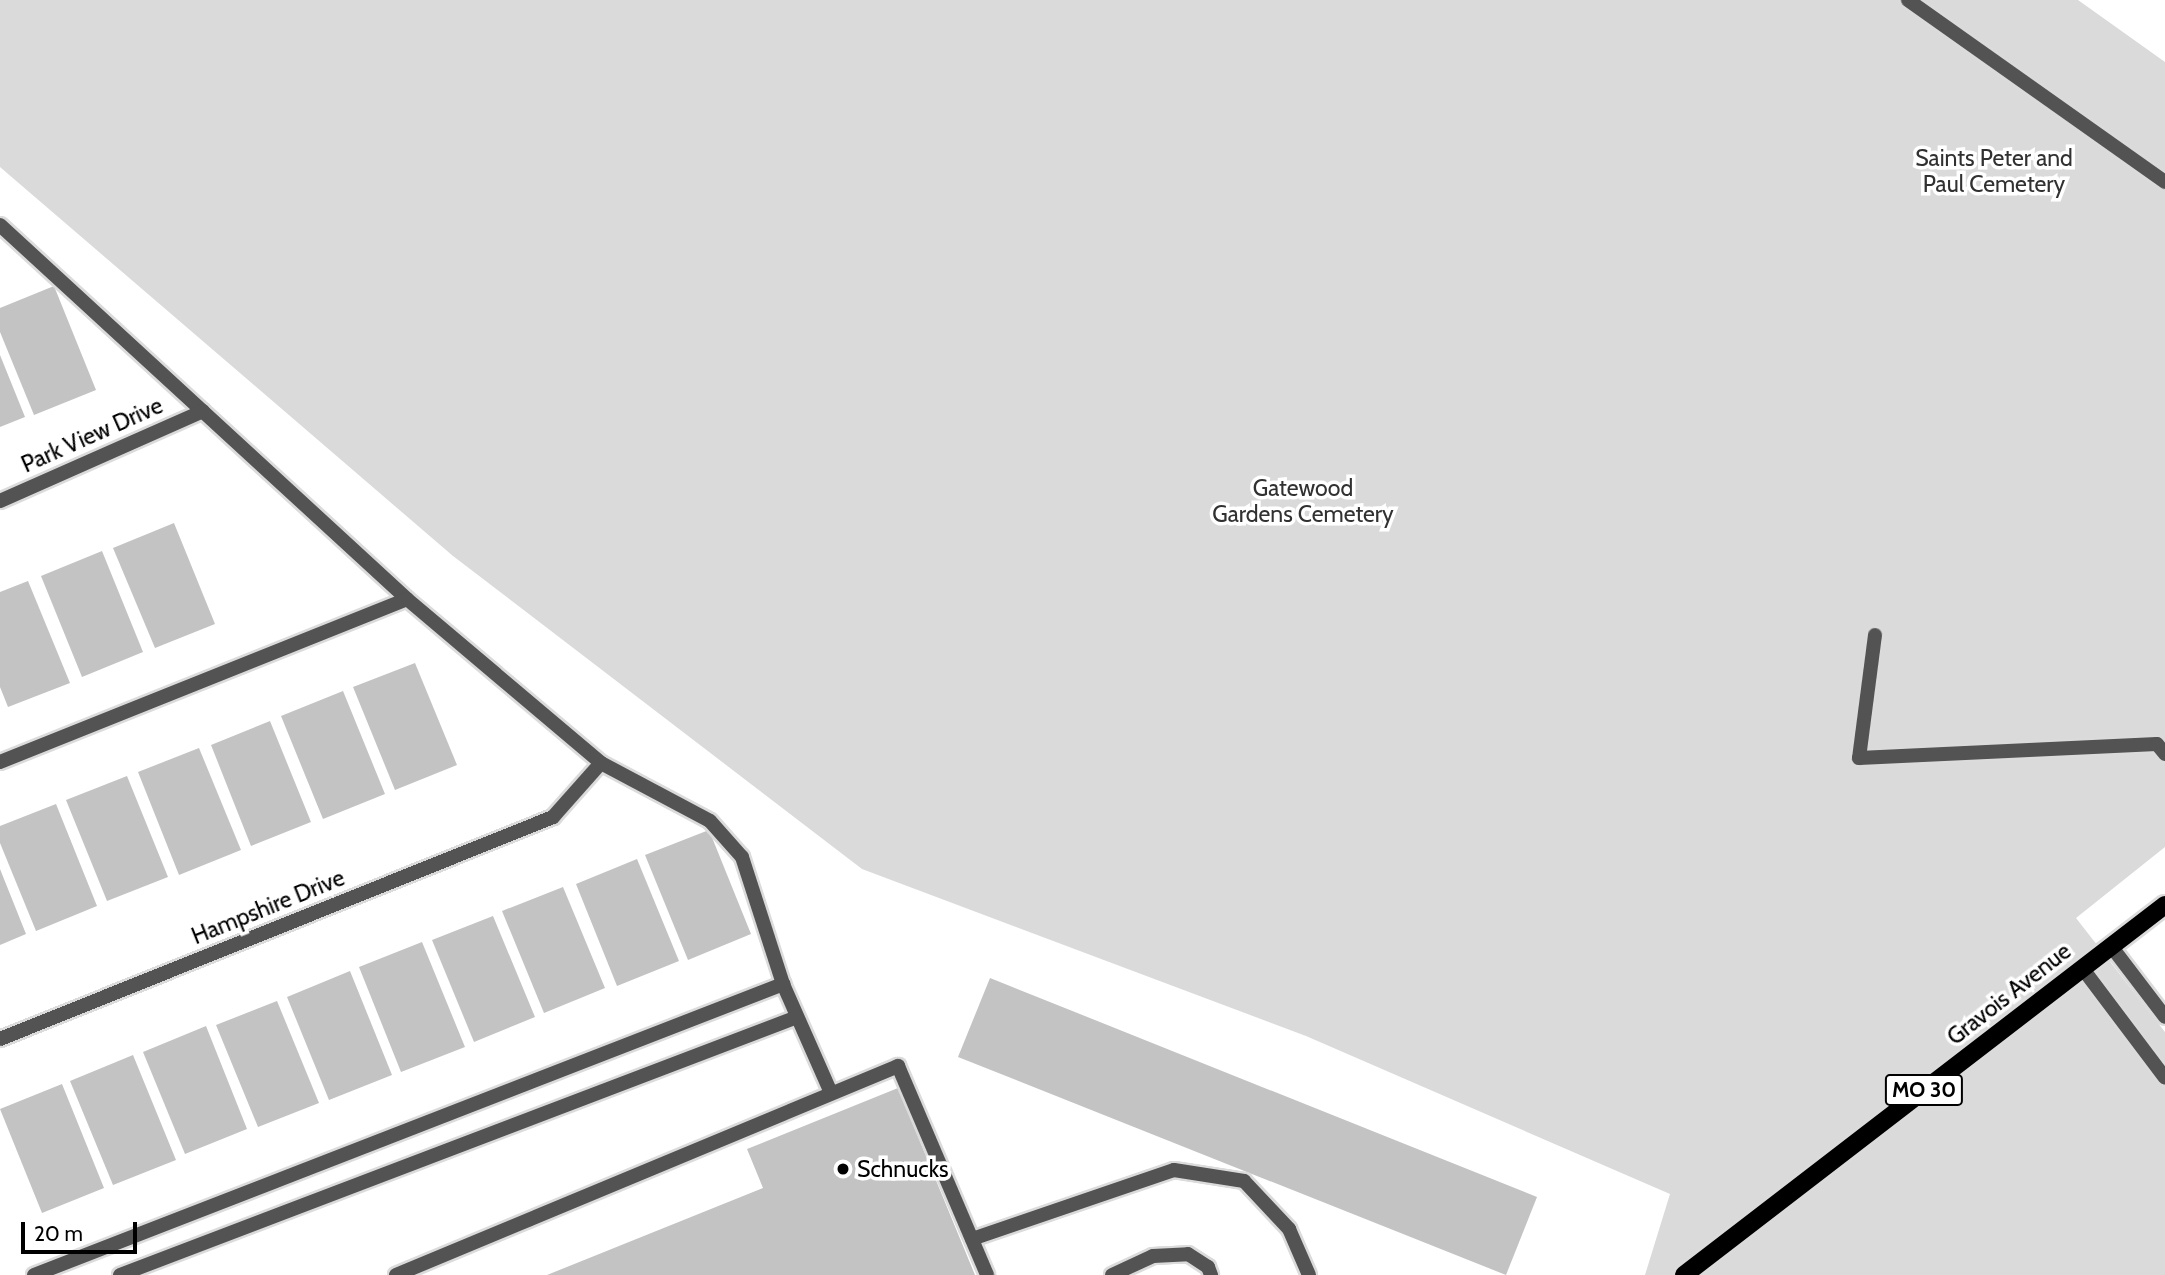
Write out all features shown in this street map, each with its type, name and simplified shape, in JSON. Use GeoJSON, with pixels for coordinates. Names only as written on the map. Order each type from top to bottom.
{"type":"FeatureCollection","features":[{"type":"Feature","properties":{"kind":"main road","name":"Gravois Avenue"},"geometry":{"type":"LineString","coordinates":[[1684,1275],[2165,905]]}},
{"type":"Feature","properties":{"kind":"street"},"geometry":{"type":"LineString","coordinates":[[1908,0],[2165,182]]}},
{"type":"Feature","properties":{"kind":"street"},"geometry":{"type":"LineString","coordinates":[[0,225],[407,599],[601,763],[710,821],[742,857],[783,984],[831,1093]]}},
{"type":"Feature","properties":{"kind":"street","name":"Park View Drive"},"geometry":{"type":"LineString","coordinates":[[0,501],[202,411]]}},
{"type":"Feature","properties":{"kind":"street"},"geometry":{"type":"LineString","coordinates":[[0,761],[407,599]]}},
{"type":"Feature","properties":{"kind":"street"},"geometry":{"type":"LineString","coordinates":[[1875,635],[1859,758],[2157,744],[2165,754]]}},
{"type":"Feature","properties":{"kind":"street","name":"Hampshire Drive"},"geometry":{"type":"LineString","coordinates":[[0,1039],[553,817],[601,763]]}},
{"type":"Feature","properties":{"kind":"street"},"geometry":{"type":"LineString","coordinates":[[2111,946],[2165,1017]]}},
{"type":"Feature","properties":{"kind":"street"},"geometry":{"type":"LineString","coordinates":[[2082,969],[2165,1078]]}},
{"type":"Feature","properties":{"kind":"street"},"geometry":{"type":"LineString","coordinates":[[34,1275],[783,984]]}},
{"type":"Feature","properties":{"kind":"street"},"geometry":{"type":"LineString","coordinates":[[120,1275],[797,1017]]}},
{"type":"Feature","properties":{"kind":"street"},"geometry":{"type":"LineString","coordinates":[[395,1275],[898,1066],[987,1275]]}},
{"type":"Feature","properties":{"kind":"street"},"geometry":{"type":"LineString","coordinates":[[972,1240],[1174,1170],[1244,1181],[1289,1229],[1309,1275]]}},
{"type":"Feature","properties":{"kind":"street"},"geometry":{"type":"LineString","coordinates":[[1112,1275],[1153,1256],[1188,1254],[1208,1267],[1211,1275]]}},
{"type":"Feature","properties":{"kind":"green space","name":"Gatewood Gardens Cemetery"},"geometry":{"type":"Polygon","coordinates":[[[0,0],[2078,0],[2165,62],[2165,847],[2076,918],[2165,1032],[2165,1275],[1645,1275],[1670,1194],[1306,1036],[862,869],[453,556],[0,167],[0,0]]]}},
{"type":"Feature","properties":{"kind":"building"},"geometry":{"type":"Polygon","coordinates":[[[54,286],[96,390],[34,415],[0,332],[0,308],[54,286]]]}},
{"type":"Feature","properties":{"kind":"building"},"geometry":{"type":"Polygon","coordinates":[[[0,355],[25,417],[0,427],[0,355]]]}},
{"type":"Feature","properties":{"kind":"building"},"geometry":{"type":"Polygon","coordinates":[[[174,523],[215,624],[155,648],[113,548],[174,523]]]}},
{"type":"Feature","properties":{"kind":"building"},"geometry":{"type":"Polygon","coordinates":[[[102,551],[143,652],[82,677],[41,576],[102,551]]]}},
{"type":"Feature","properties":{"kind":"building"},"geometry":{"type":"Polygon","coordinates":[[[28,581],[70,683],[8,707],[0,687],[0,592],[28,581]]]}},
{"type":"Feature","properties":{"kind":"building"},"geometry":{"type":"Polygon","coordinates":[[[415,663],[457,765],[395,790],[353,687],[415,663]]]}},
{"type":"Feature","properties":{"kind":"building"},"geometry":{"type":"Polygon","coordinates":[[[343,691],[385,794],[323,819],[281,716],[343,691]]]}},
{"type":"Feature","properties":{"kind":"building"},"geometry":{"type":"Polygon","coordinates":[[[270,721],[311,822],[251,846],[211,745],[270,721]]]}},
{"type":"Feature","properties":{"kind":"building"},"geometry":{"type":"Polygon","coordinates":[[[199,748],[241,850],[179,875],[138,772],[199,748]]]}},
{"type":"Feature","properties":{"kind":"building"},"geometry":{"type":"Polygon","coordinates":[[[127,776],[168,877],[107,901],[66,800],[127,776]]]}},
{"type":"Feature","properties":{"kind":"building"},"geometry":{"type":"Polygon","coordinates":[[[56,804],[97,906],[36,931],[0,843],[0,826],[56,804]]]}},
{"type":"Feature","properties":{"kind":"building"},"geometry":{"type":"Polygon","coordinates":[[[709,830],[751,934],[688,960],[645,855],[709,830]]]}},
{"type":"Feature","properties":{"kind":"building"},"geometry":{"type":"Polygon","coordinates":[[[637,859],[679,961],[617,986],[576,884],[637,859]]]}},
{"type":"Feature","properties":{"kind":"building"},"geometry":{"type":"Polygon","coordinates":[[[0,869],[26,934],[0,945],[0,869]]]}},
{"type":"Feature","properties":{"kind":"building"},"geometry":{"type":"Polygon","coordinates":[[[563,887],[605,988],[544,1013],[502,911],[563,887]]]}},
{"type":"Feature","properties":{"kind":"building"},"geometry":{"type":"Polygon","coordinates":[[[493,916],[535,1017],[474,1042],[432,940],[493,916]]]}},
{"type":"Feature","properties":{"kind":"building"},"geometry":{"type":"Polygon","coordinates":[[[422,942],[465,1047],[401,1072],[359,967],[422,942]]]}},
{"type":"Feature","properties":{"kind":"building"},"geometry":{"type":"Polygon","coordinates":[[[350,971],[392,1075],[329,1100],[287,997],[350,971]]]}},
{"type":"Feature","properties":{"kind":"building"},"geometry":{"type":"Polygon","coordinates":[[[990,978],[1537,1197],[1506,1275],[958,1057],[990,978]]]}},
{"type":"Feature","properties":{"kind":"building"},"geometry":{"type":"Polygon","coordinates":[[[277,1001],[319,1103],[258,1127],[216,1025],[277,1001]]]}},
{"type":"Feature","properties":{"kind":"building"},"geometry":{"type":"Polygon","coordinates":[[[206,1026],[247,1129],[185,1154],[143,1052],[206,1026]]]}},
{"type":"Feature","properties":{"kind":"building"},"geometry":{"type":"Polygon","coordinates":[[[133,1055],[176,1160],[113,1185],[70,1081],[133,1055]]]}},
{"type":"Feature","properties":{"kind":"building"},"geometry":{"type":"Polygon","coordinates":[[[62,1084],[104,1188],[42,1213],[0,1109],[62,1084]]]}},
{"type":"Feature","properties":{"kind":"building","name":"Schnucks"},"geometry":{"type":"Polygon","coordinates":[[[898,1088],[975,1275],[547,1275],[763,1188],[747,1149],[898,1088]]]}},
{"type":"Feature","properties":{"kind":"place","name":"Schnucks"},"geometry":{"type":"Point","coordinates":[843,1169]}},
{"type":"Feature","properties":{"kind":"park label","name":"Saints Peter and Paul Cemetery"},"geometry":{"type":"Point","coordinates":[1994,171]}}]}
